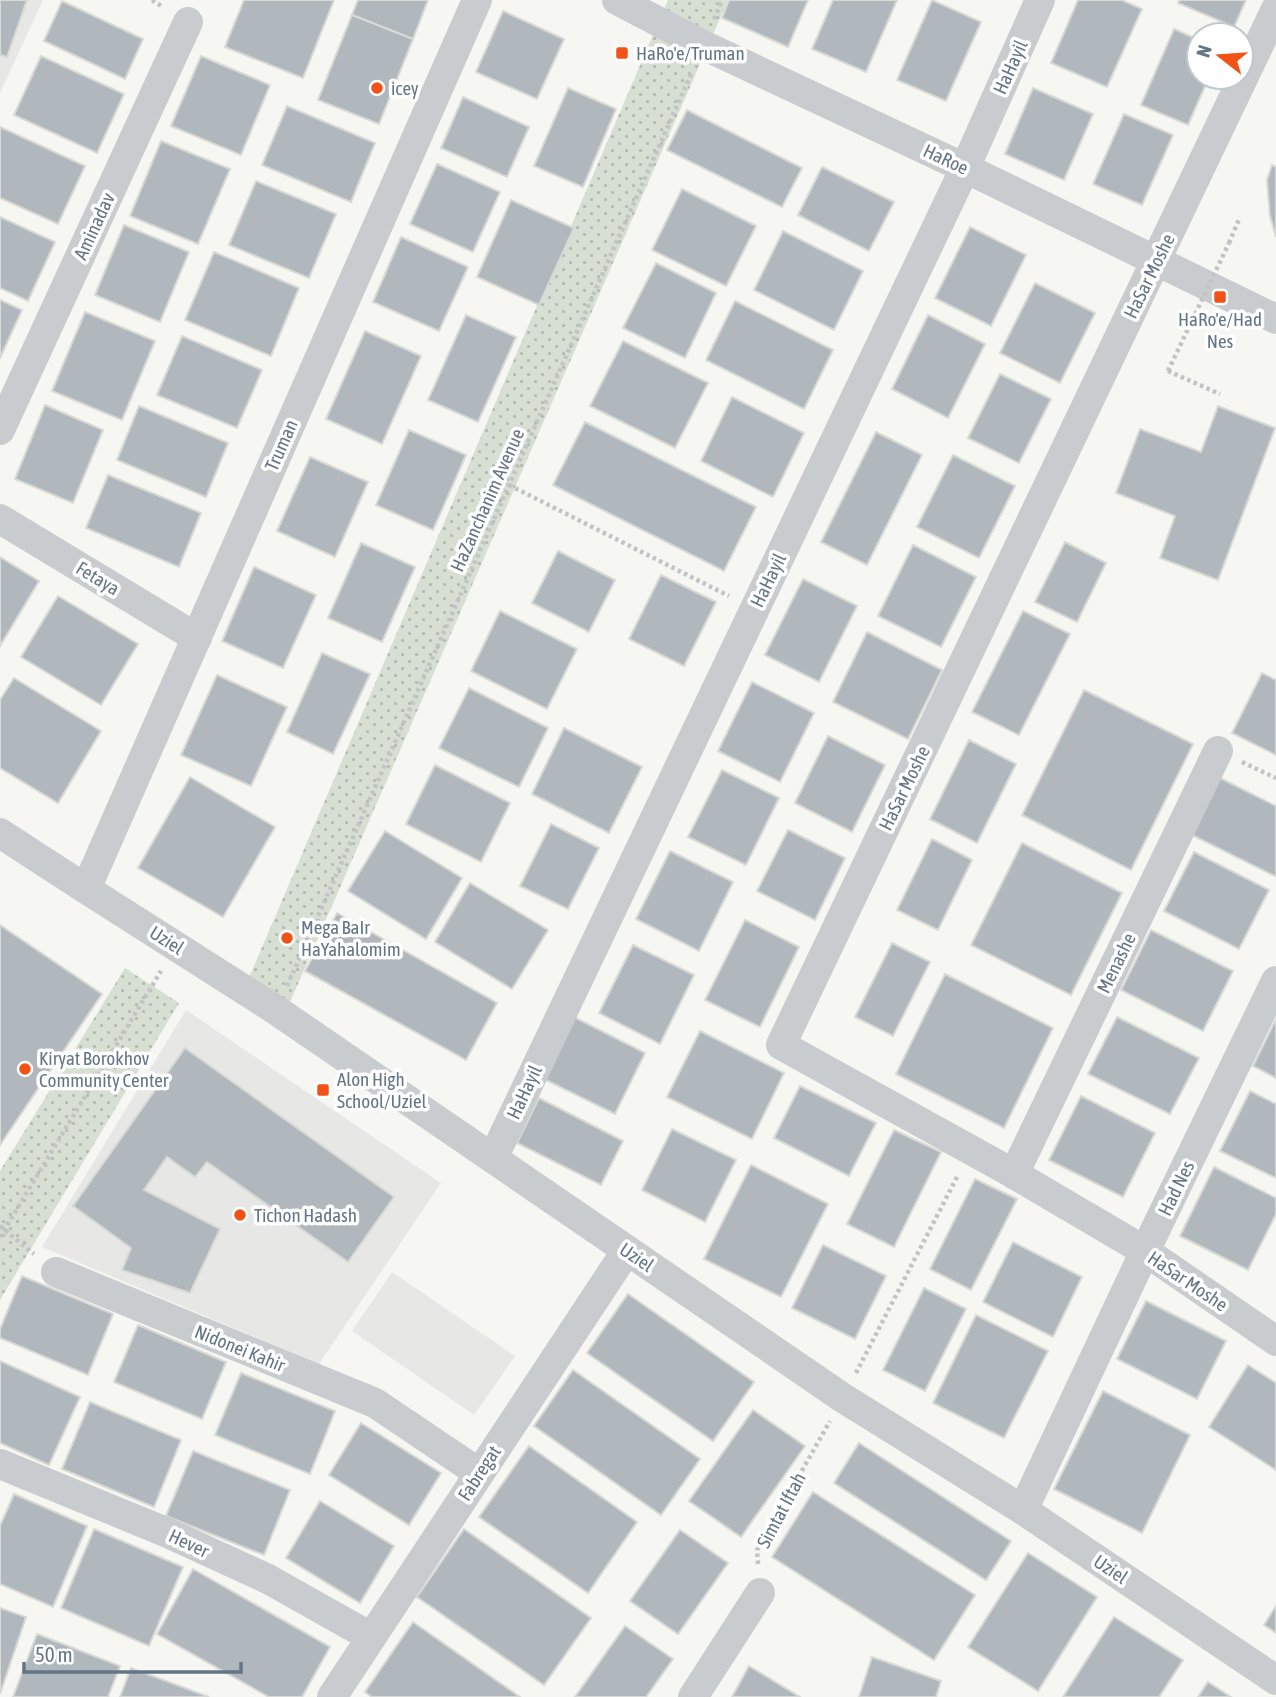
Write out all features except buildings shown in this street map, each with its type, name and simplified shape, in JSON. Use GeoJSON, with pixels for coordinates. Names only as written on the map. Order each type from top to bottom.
{"type":"FeatureCollection","features":[{"type":"Feature","properties":{"kind":"street","name":"Truman"},"geometry":{"type":"LineString","coordinates":[[86,889],[477,0]]}},
{"type":"Feature","properties":{"kind":"street","name":"HaRoe"},"geometry":{"type":"LineString","coordinates":[[617,0],[703,45],[1276,319]]}},
{"type":"Feature","properties":{"kind":"street","name":"HaHayil"},"geometry":{"type":"LineString","coordinates":[[493,1158],[965,168],[1040,0]]}},
{"type":"Feature","properties":{"kind":"street","name":"HaSar Moshe"},"geometry":{"type":"LineString","coordinates":[[1276,9],[781,1045],[1014,1174],[1145,1251],[1276,1341]]}},
{"type":"Feature","properties":{"kind":"street","name":"Aminadav"},"geometry":{"type":"LineString","coordinates":[[0,430],[188,22]]}},
{"type":"Feature","properties":{"kind":"street","name":"Fetaya"},"geometry":{"type":"LineString","coordinates":[[0,519],[197,638]]}},
{"type":"Feature","properties":{"kind":"street","name":"Menashe"},"geometry":{"type":"LineString","coordinates":[[1014,1174],[1218,751]]}},
{"type":"Feature","properties":{"kind":"street","name":"Uziel"},"geometry":{"type":"LineString","coordinates":[[0,833],[276,1010],[843,1398],[1023,1510],[1276,1680]]}},
{"type":"Feature","properties":{"kind":"street","name":"Had Nes"},"geometry":{"type":"LineString","coordinates":[[1023,1510],[1276,981]]}},
{"type":"Feature","properties":{"kind":"street","name":"Fabregat"},"geometry":{"type":"LineString","coordinates":[[332,1697],[627,1250]]}},
{"type":"Feature","properties":{"kind":"street","name":"Nidonei Kahir"},"geometry":{"type":"LineString","coordinates":[[57,1272],[375,1403],[479,1473]]}},
{"type":"Feature","properties":{"kind":"street","name":"Hever"},"geometry":{"type":"LineString","coordinates":[[0,1464],[168,1533],[268,1579],[371,1637]]}},
{"type":"Feature","properties":{"kind":"street"},"geometry":{"type":"LineString","coordinates":[[693,1697],[760,1593]]}},
{"type":"Feature","properties":{"kind":"path","name":"HaZanchanim Avenue"},"geometry":{"type":"LineString","coordinates":[[276,1010],[722,0]]}},
{"type":"Feature","properties":{"kind":"path"},"geometry":{"type":"LineString","coordinates":[[1220,394],[1168,371],[1240,217]]}},
{"type":"Feature","properties":{"kind":"path"},"geometry":{"type":"LineString","coordinates":[[509,485],[755,609]]}},
{"type":"Feature","properties":{"kind":"path"},"geometry":{"type":"LineString","coordinates":[[0,1237],[2,1228],[176,946]]}},
{"type":"Feature","properties":{"kind":"path","name":"Simtat Iftah"},"geometry":{"type":"LineString","coordinates":[[760,1593],[757,1550],[843,1398],[971,1150]]}},
{"type":"Feature","properties":{"kind":"path"},"geometry":{"type":"LineString","coordinates":[[2,1228],[57,1272]]}},
{"type":"Feature","properties":{"kind":"shaded area"},"geometry":{"type":"Polygon","coordinates":[[[0,0],[43,0],[0,93],[0,0]]]}},
{"type":"Feature","properties":{"kind":"shaded area"},"geometry":{"type":"Polygon","coordinates":[[[668,0],[728,0],[290,1002],[248,980],[668,0]]]}},
{"type":"Feature","properties":{"kind":"shaded area"},"geometry":{"type":"Polygon","coordinates":[[[125,968],[179,1003],[0,1300],[0,1171],[125,968]]]}},
{"type":"Feature","properties":{"kind":"shaded area","name":"Tichon Hadash"},"geometry":{"type":"Polygon","coordinates":[[[186,1010],[441,1183],[319,1364],[42,1247],[186,1010]]]}},
{"type":"Feature","properties":{"kind":"shaded area"},"geometry":{"type":"Polygon","coordinates":[[[392,1272],[515,1356],[474,1415],[352,1331],[392,1272]]]}},
{"type":"Feature","properties":{"kind":"place","name":"HaRo'e/Truman"},"geometry":{"type":"Point","coordinates":[622,53]}},
{"type":"Feature","properties":{"kind":"place","name":"icey"},"geometry":{"type":"Point","coordinates":[377,88]}},
{"type":"Feature","properties":{"kind":"place","name":"HaRo'e/Had Nes"},"geometry":{"type":"Point","coordinates":[1220,297]}},
{"type":"Feature","properties":{"kind":"place","name":"Mega BaIr HaYahalomim"},"geometry":{"type":"Point","coordinates":[287,938]}},
{"type":"Feature","properties":{"kind":"place","name":"Kiryat Borokhov Community Center"},"geometry":{"type":"Point","coordinates":[25,1069]}},
{"type":"Feature","properties":{"kind":"place","name":"Alon High School/Uziel"},"geometry":{"type":"Point","coordinates":[323,1090]}},
{"type":"Feature","properties":{"kind":"place","name":"Tichon Hadash"},"geometry":{"type":"Point","coordinates":[240,1215]}}]}
